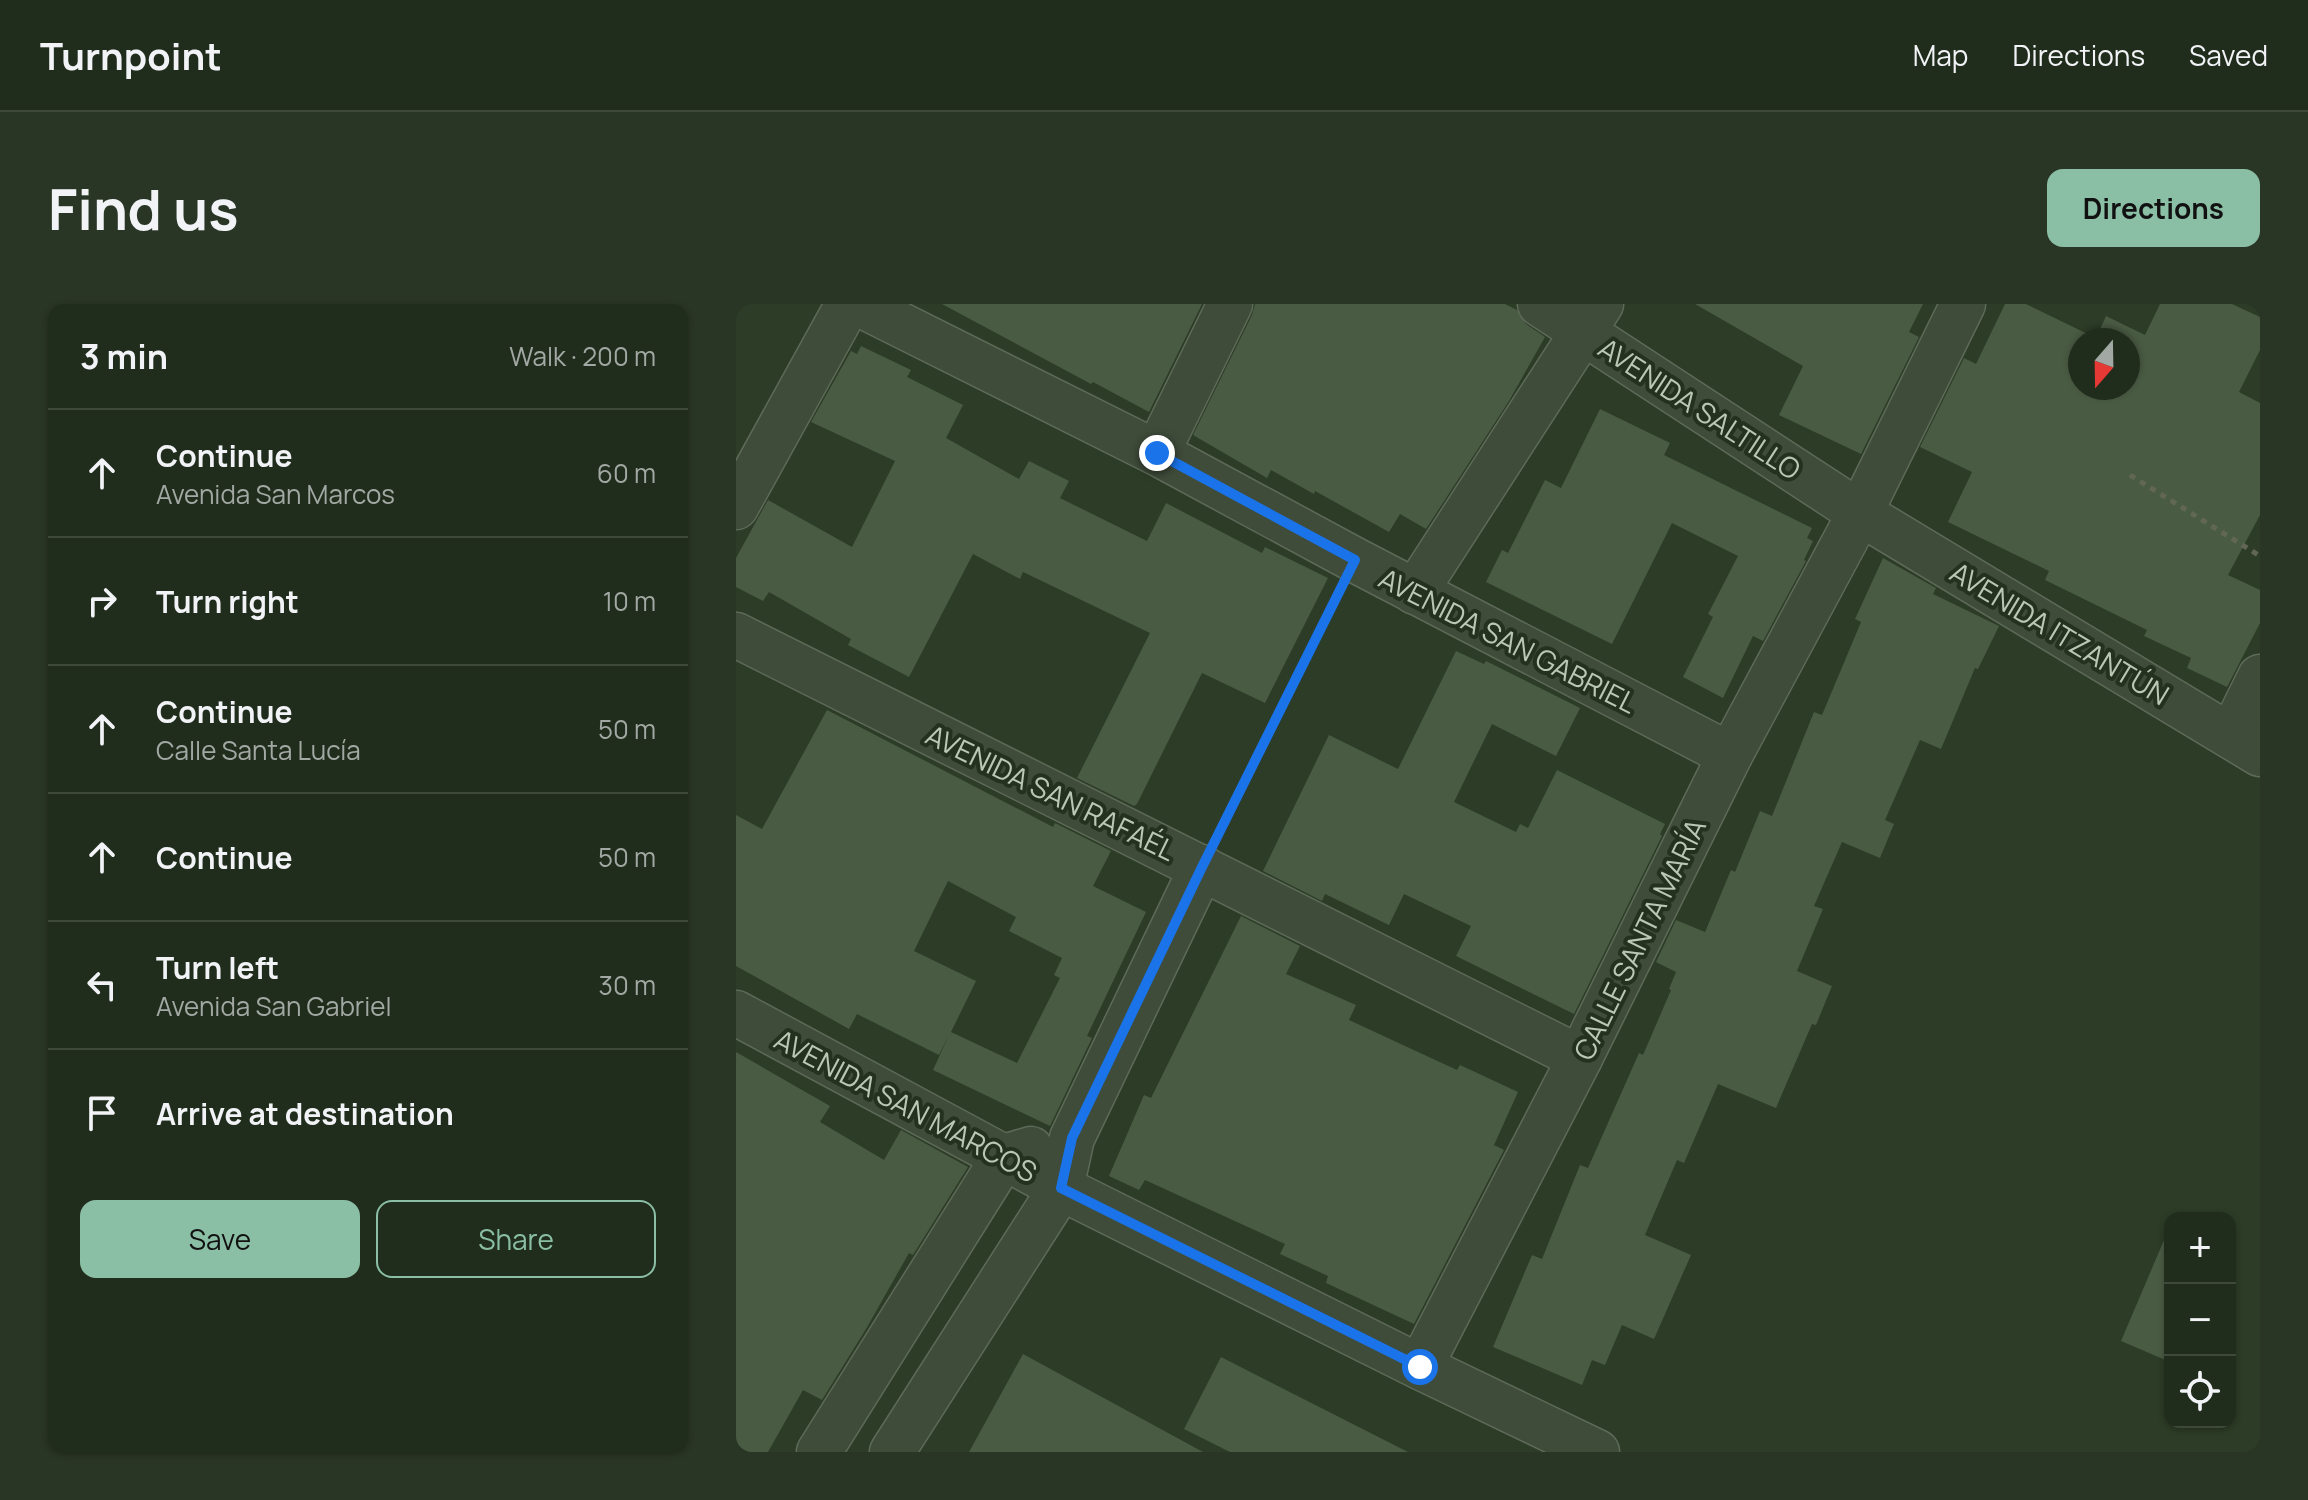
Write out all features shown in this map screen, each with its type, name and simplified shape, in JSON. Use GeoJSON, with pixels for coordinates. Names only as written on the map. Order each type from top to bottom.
{"type":"FeatureCollection","features":[{"type":"Feature","properties":{"kind":"street"},"geometry":{"type":"LineString","coordinates":[[736,507],[848,304]]}},
{"type":"Feature","properties":{"kind":"street","name":"AVENIDA SAN GABRIEL"},"geometry":{"type":"LineString","coordinates":[[859,304],[1157,453],[1415,592],[1730,755]]}},
{"type":"Feature","properties":{"kind":"street"},"geometry":{"type":"LineString","coordinates":[[1157,453],[1230,304]]}},
{"type":"Feature","properties":{"kind":"street","name":"AVENIDA SALTILLO"},"geometry":{"type":"LineString","coordinates":[[1540,304],[1592,318],[1860,513]]}},
{"type":"Feature","properties":{"kind":"street","name":"CALLE SANTA MARÍA"},"geometry":{"type":"LineString","coordinates":[[1420,1367],[1580,1058],[1730,755],[1860,513],[1963,304]]}},
{"type":"Feature","properties":{"kind":"street"},"geometry":{"type":"LineString","coordinates":[[1415,592],[1592,318]]}},
{"type":"Feature","properties":{"kind":"street","name":"AVENIDA ITZANTÚN"},"geometry":{"type":"LineString","coordinates":[[1860,513],[2246,745]]}},
{"type":"Feature","properties":{"kind":"street","name":"AVENIDA SAN RAFAÉL"},"geometry":{"type":"LineString","coordinates":[[736,635],[1580,1058]]}},
{"type":"Feature","properties":{"kind":"street"},"geometry":{"type":"LineString","coordinates":[[2246,745],[2260,677]]}},
{"type":"Feature","properties":{"kind":"street"},"geometry":{"type":"LineString","coordinates":[[892,1452],[1061,1188],[1072,1138],[1202,867]]}},
{"type":"Feature","properties":{"kind":"street","name":"AVENIDA SAN MARCOS"},"geometry":{"type":"LineString","coordinates":[[736,1013],[1061,1188],[1597,1452]]}},
{"type":"Feature","properties":{"kind":"street"},"geometry":{"type":"LineString","coordinates":[[819,1452],[1004,1157],[1072,1138]]}},
{"type":"Feature","properties":{"kind":"path"},"geometry":{"type":"LineString","coordinates":[[2130,475],[2260,556]]}},
{"type":"Feature","properties":{"kind":"path"},"geometry":{"type":"LineString","coordinates":[[1202,867],[1355,560]]}},
{"type":"Feature","properties":{"kind":"building"},"geometry":{"type":"Polygon","coordinates":[[[942,304],[1202,304],[1149,412],[942,304]]]}},
{"type":"Feature","properties":{"kind":"building"},"geometry":{"type":"Polygon","coordinates":[[[1255,304],[1505,304],[1517,310],[1526,324],[1545,337],[1509,401],[1426,529],[1400,514],[1389,532],[1271,470],[1267,478],[1193,435],[1255,304]]]}},
{"type":"Feature","properties":{"kind":"building"},"geometry":{"type":"Polygon","coordinates":[[[1695,304],[1923,304],[1909,332],[1919,337],[1861,454],[1779,415],[1803,366],[1695,304]]]}},
{"type":"Feature","properties":{"kind":"building"},"geometry":{"type":"Polygon","coordinates":[[[2005,304],[2026,304],[2075,328],[2068,328],[2068,400],[2140,400],[2140,333],[2145,335],[2160,304],[2232,304],[2260,317],[2260,350],[2239,392],[2260,403],[2260,515],[2228,575],[2260,590],[2260,623],[2227,687],[2187,668],[2191,658],[2144,636],[2147,630],[2045,580],[2049,571],[1948,522],[1972,472],[1920,447],[1964,358],[1976,364],[2005,304]]]}},
{"type":"Feature","properties":{"kind":"building"},"geometry":{"type":"Polygon","coordinates":[[[2106,316],[2131,328],[2101,328],[2106,316]]]}},
{"type":"Feature","properties":{"kind":"building"},"geometry":{"type":"Polygon","coordinates":[[[861,346],[911,370],[907,377],[963,405],[946,438],[1019,479],[1029,461],[1069,481],[1060,498],[1147,541],[1166,503],[1262,553],[1265,547],[1328,578],[1265,703],[1202,673],[1134,806],[1077,778],[1150,633],[1023,572],[1020,579],[973,554],[909,677],[848,645],[851,639],[769,592],[763,601],[736,587],[736,558],[768,500],[852,547],[895,461],[811,422],[851,351],[857,354],[861,346]]]}},
{"type":"Feature","properties":{"kind":"building"},"geometry":{"type":"Polygon","coordinates":[[[1600,409],[1670,443],[1664,455],[1812,528],[1807,538],[1813,541],[1806,561],[1763,641],[1753,636],[1723,698],[1683,677],[1713,617],[1708,614],[1738,556],[1672,523],[1612,644],[1486,582],[1502,550],[1508,553],[1545,480],[1561,488],[1600,409]]]}},
{"type":"Feature","properties":{"kind":"building"},"geometry":{"type":"Polygon","coordinates":[[[1883,558],[1936,588],[1933,594],[1999,626],[1978,669],[1975,668],[1941,749],[1920,740],[1885,820],[1894,824],[1880,858],[1842,842],[1814,906],[1823,909],[1797,971],[1832,986],[1776,1108],[1718,1084],[1684,1163],[1677,1160],[1645,1235],[1691,1255],[1654,1339],[1622,1325],[1605,1365],[1592,1360],[1582,1385],[1493,1347],[1532,1255],[1542,1259],[1580,1165],[1588,1168],[1671,990],[1676,972],[1656,962],[1676,920],[1705,932],[1731,870],[1735,872],[1760,811],[1772,816],[1814,712],[1822,715],[1861,622],[1855,619],[1883,558]]]}},
{"type":"Feature","properties":{"kind":"building"},"geometry":{"type":"Polygon","coordinates":[[[1456,651],[1484,664],[1486,661],[1580,708],[1556,756],[1492,724],[1454,802],[1516,832],[1520,824],[1528,828],[1557,770],[1665,824],[1660,834],[1662,836],[1574,1014],[1456,956],[1471,926],[1404,894],[1389,925],[1325,894],[1322,901],[1263,871],[1329,735],[1398,769],[1456,651]]]}},
{"type":"Feature","properties":{"kind":"building"},"geometry":{"type":"Polygon","coordinates":[[[827,710],[1053,827],[1055,823],[1111,851],[1093,886],[1146,912],[1087,1036],[1092,1038],[1050,1126],[933,1070],[949,1035],[939,1055],[857,1014],[849,1029],[736,966],[736,815],[762,829],[827,710]],[[948,881],[914,951],[976,981],[951,1032],[1017,1063],[1060,978],[1054,975],[1062,958],[1009,931],[1016,917],[948,881]]]}},
{"type":"Feature","properties":{"kind":"building"},"geometry":{"type":"Polygon","coordinates":[[[1241,916],[1300,946],[1286,974],[1356,1005],[1349,1020],[1457,1070],[1460,1065],[1518,1092],[1494,1145],[1504,1150],[1414,1324],[1326,1283],[1328,1276],[1280,1254],[1285,1244],[1145,1180],[1139,1190],[1109,1176],[1144,1095],[1151,1098],[1241,916]]]}},
{"type":"Feature","properties":{"kind":"building"},"geometry":{"type":"Polygon","coordinates":[[[736,1052],[830,1106],[820,1122],[884,1160],[901,1130],[968,1167],[913,1255],[909,1253],[822,1400],[803,1390],[768,1452],[736,1452],[736,1052]]]}},
{"type":"Feature","properties":{"kind":"building"},"geometry":{"type":"Polygon","coordinates":[[[2164,1240],[2164,1359],[2121,1341],[2164,1240]]]}},
{"type":"Feature","properties":{"kind":"building"},"geometry":{"type":"Polygon","coordinates":[[[1023,1354],[1203,1452],[969,1452],[1023,1354]]]}},
{"type":"Feature","properties":{"kind":"building"},"geometry":{"type":"Polygon","coordinates":[[[1221,1357],[1408,1452],[1230,1452],[1184,1429],[1221,1357]]]}},
{"type":"Feature","properties":{"kind":"route"},"geometry":{"type":"LineString","coordinates":[[1157,453],[1355,560],[1202,867],[1072,1138],[1061,1188],[1420,1367]]}}]}
